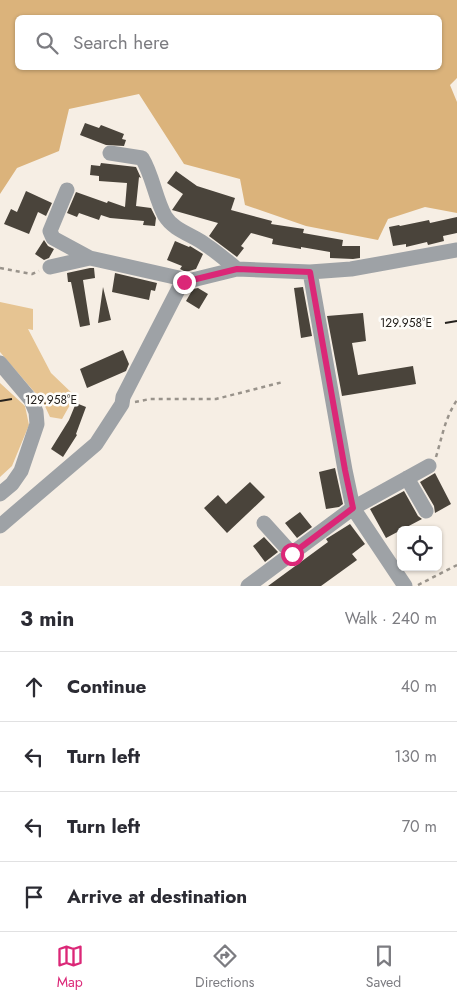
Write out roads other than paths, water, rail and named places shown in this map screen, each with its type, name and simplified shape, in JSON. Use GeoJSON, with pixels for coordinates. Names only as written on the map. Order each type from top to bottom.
{"type":"FeatureCollection","features":[{"type":"Feature","properties":{"kind":"street"},"geometry":{"type":"LineString","coordinates":[[110,153],[142,158],[147,166],[158,202],[166,218],[175,226],[206,244],[237,269]]}},
{"type":"Feature","properties":{"kind":"street"},"geometry":{"type":"LineString","coordinates":[[67,190],[50,231],[53,238],[90,258],[179,278],[184,282]]}},
{"type":"Feature","properties":{"kind":"street"},"geometry":{"type":"LineString","coordinates":[[0,526],[96,444],[122,404],[123,397],[156,331],[184,282],[237,269],[310,272],[351,269],[457,250]]}},
{"type":"Feature","properties":{"kind":"street"},"geometry":{"type":"LineString","coordinates":[[50,268],[90,258]]}},
{"type":"Feature","properties":{"kind":"street"},"geometry":{"type":"LineString","coordinates":[[310,272],[353,508],[405,586]]}},
{"type":"Feature","properties":{"kind":"street"},"geometry":{"type":"LineString","coordinates":[[0,363],[31,400],[36,412],[37,424],[21,470],[12,484],[0,494]]}},
{"type":"Feature","properties":{"kind":"street"},"geometry":{"type":"LineString","coordinates":[[248,586],[353,508],[429,466]]}},
{"type":"Feature","properties":{"kind":"street"},"geometry":{"type":"LineString","coordinates":[[407,478],[426,511]]}},
{"type":"Feature","properties":{"kind":"street"},"geometry":{"type":"LineString","coordinates":[[264,523],[292,554]]}}]}
